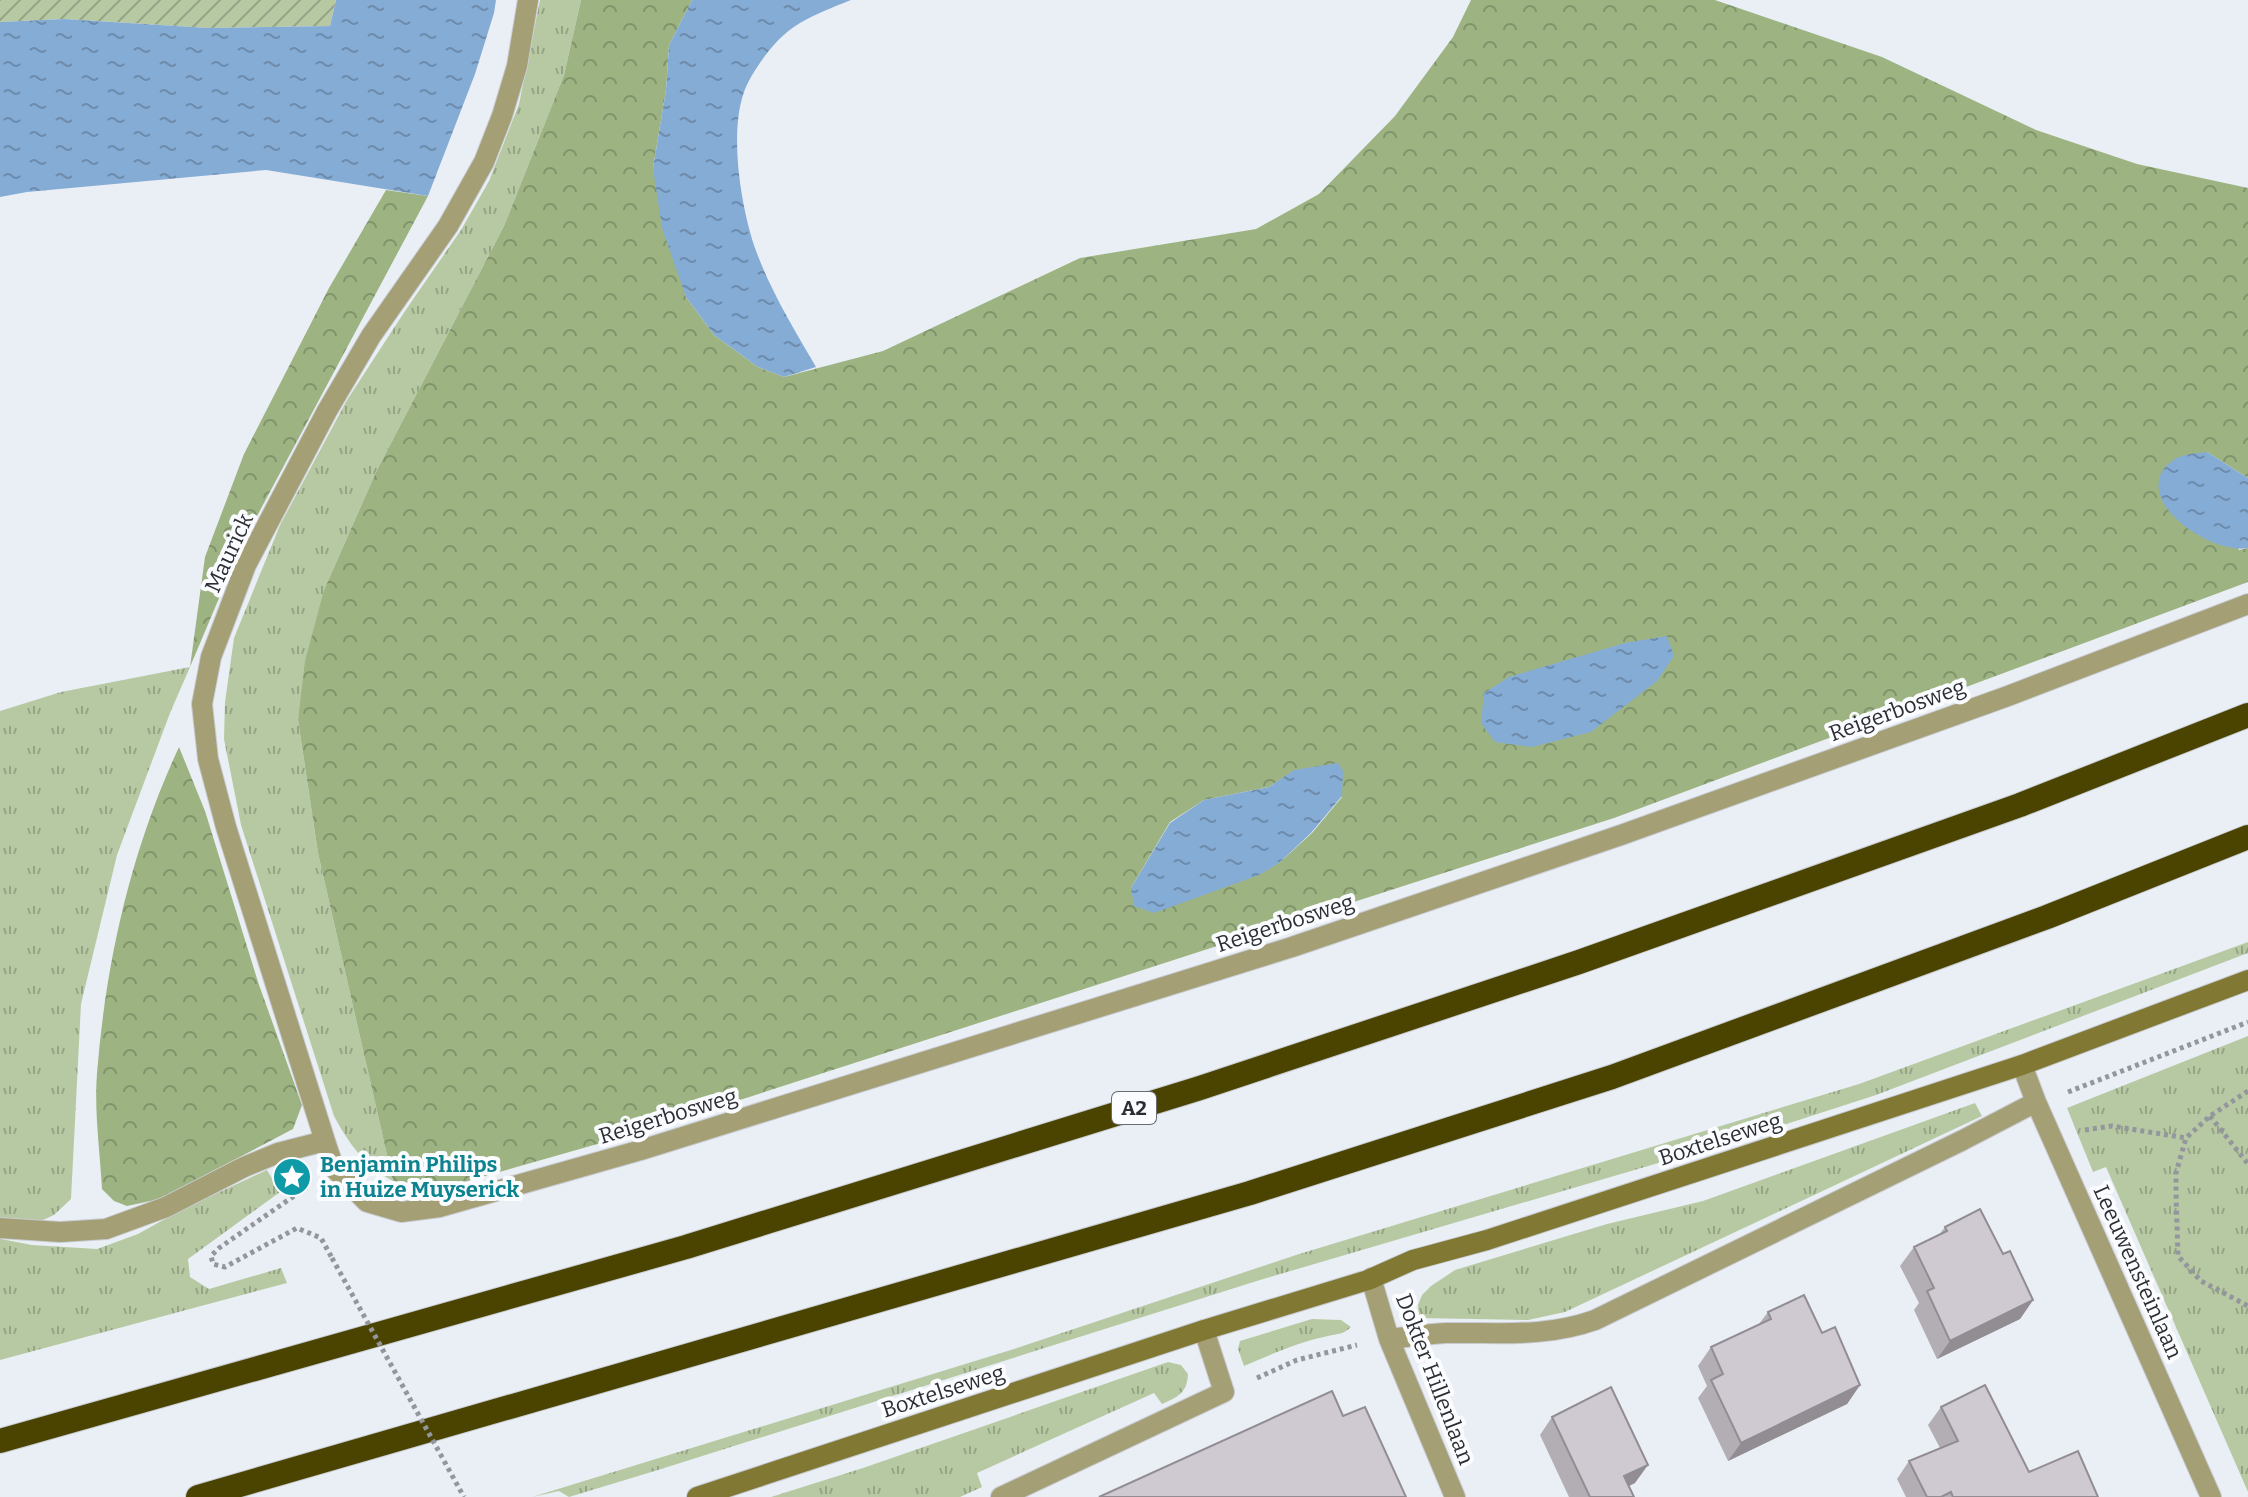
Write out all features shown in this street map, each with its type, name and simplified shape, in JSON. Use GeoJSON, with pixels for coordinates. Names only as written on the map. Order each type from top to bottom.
{"type":"FeatureCollection","features":[{"type":"Feature","properties":{"kind":"highway","name":"A2"},"geometry":{"type":"LineString","coordinates":[[0,1441],[686,1247],[1200,1088],[1608,952],[2020,805],[2248,715]]}},
{"type":"Feature","properties":{"kind":"highway"},"geometry":{"type":"LineString","coordinates":[[198,1497],[1250,1193],[1612,1077],[2032,923],[2248,837]]}},
{"type":"Feature","properties":{"kind":"street","name":"Maurick"},"geometry":{"type":"LineString","coordinates":[[334,1168],[230,839],[208,759],[202,704],[211,657],[254,551],[327,411],[371,336],[448,226],[484,162],[517,66],[528,0]]}},
{"type":"Feature","properties":{"kind":"street","name":"Reigerbosweg"},"geometry":{"type":"LineString","coordinates":[[334,1168],[367,1202],[401,1212],[440,1207],[641,1150],[1292,947],[1651,825],[2008,696],[2248,604]]}},
{"type":"Feature","properties":{"kind":"street","name":"Boxtelseweg"},"geometry":{"type":"LineString","coordinates":[[697,1497],[1371,1278],[1413,1260],[1487,1240],[2022,1065],[2248,980]]}},
{"type":"Feature","properties":{"kind":"street","name":"Leeuwensteinlaan"},"geometry":{"type":"LineString","coordinates":[[2022,1065],[2211,1497]]}},
{"type":"Feature","properties":{"kind":"street"},"geometry":{"type":"LineString","coordinates":[[1389,1339],[1442,1333],[1538,1333],[1570,1329],[1935,1154],[2036,1102]]}},
{"type":"Feature","properties":{"kind":"street"},"geometry":{"type":"LineString","coordinates":[[0,1228],[60,1232],[106,1229],[166,1207],[278,1153],[325,1141]]}},
{"type":"Feature","properties":{"kind":"street","name":"Dokter Hillenlaan"},"geometry":{"type":"LineString","coordinates":[[1371,1278],[1389,1339],[1455,1497]]}},
{"type":"Feature","properties":{"kind":"street"},"geometry":{"type":"LineString","coordinates":[[1001,1497],[1224,1392],[1204,1330]]}},
{"type":"Feature","properties":{"kind":"path"},"geometry":{"type":"LineString","coordinates":[[2036,1102],[2088,1085],[2248,1022]]}},
{"type":"Feature","properties":{"kind":"path"},"geometry":{"type":"LineString","coordinates":[[2248,1091],[2210,1116],[2186,1138],[2176,1173],[2178,1256],[2201,1281],[2248,1306]]}},
{"type":"Feature","properties":{"kind":"path"},"geometry":{"type":"LineString","coordinates":[[2210,1116],[2248,1164]]}},
{"type":"Feature","properties":{"kind":"path"},"geometry":{"type":"LineString","coordinates":[[2055,1142],[2066,1133],[2112,1126],[2186,1138]]}},
{"type":"Feature","properties":{"kind":"path"},"geometry":{"type":"LineString","coordinates":[[289,1200],[219,1248],[211,1256],[213,1264],[225,1267],[297,1228],[321,1238],[464,1497]]}},
{"type":"Feature","properties":{"kind":"path"},"geometry":{"type":"LineString","coordinates":[[1224,1392],[1297,1360],[1343,1347],[1389,1339]]}},
{"type":"Feature","properties":{"kind":"green space"},"geometry":{"type":"Polygon","coordinates":[[[0,0],[336,0],[330,26],[208,28],[64,19],[0,22],[0,0]]]}},
{"type":"Feature","properties":{"kind":"green space"},"geometry":{"type":"Polygon","coordinates":[[[540,0],[581,0],[564,75],[504,226],[376,472],[324,590],[298,720],[318,853],[393,1181],[359,1153],[334,1116],[241,825],[224,739],[225,702],[234,638],[280,525],[347,400],[461,230],[489,181],[519,104],[540,0]]]}},
{"type":"Feature","properties":{"kind":"green space"},"geometry":{"type":"Polygon","coordinates":[[[581,0],[692,0],[669,45],[666,90],[653,168],[686,297],[714,335],[758,367],[784,377],[883,351],[1080,258],[1256,229],[1319,194],[1395,116],[1453,37],[1471,0],[1715,0],[1882,57],[2036,130],[2137,164],[2248,188],[2248,478],[2207,452],[2239,550],[2248,548],[2248,582],[1614,818],[650,1129],[457,1184],[433,1187],[393,1181],[318,853],[298,720],[305,661],[324,590],[376,472],[504,226],[564,75],[581,0]],[[1295,770],[1269,787],[1204,800],[1170,822],[1131,888],[1279,863],[1312,833],[1342,797],[1295,770]]]}},
{"type":"Feature","properties":{"kind":"green space"},"geometry":{"type":"Polygon","coordinates":[[[386,190],[428,196],[241,546],[190,667],[205,557],[244,454],[329,288],[386,190]]]}},
{"type":"Feature","properties":{"kind":"green space"},"geometry":{"type":"Polygon","coordinates":[[[190,667],[117,855],[81,1004],[71,1199],[54,1215],[1,1239],[32,1245],[97,1249],[138,1234],[267,1170],[280,1192],[188,1259],[190,1277],[209,1289],[281,1268],[287,1283],[0,1360],[0,711],[61,692],[190,667]]]}},
{"type":"Feature","properties":{"kind":"green space"},"geometry":{"type":"Polygon","coordinates":[[[179,747],[205,811],[258,982],[302,1105],[293,1129],[160,1199],[127,1206],[114,1201],[102,1189],[96,1102],[101,1031],[114,948],[134,866],[179,747]]]}},
{"type":"Feature","properties":{"kind":"green space"},"geometry":{"type":"Polygon","coordinates":[[[2248,942],[2248,953],[1876,1095],[1740,1139],[1260,1280],[569,1497],[559,1491],[532,1497],[1014,1349],[1296,1255],[1859,1084],[2248,942]]]}},
{"type":"Feature","properties":{"kind":"green space"},"geometry":{"type":"Polygon","coordinates":[[[2248,1036],[2248,1492],[2106,1167],[2093,1172],[2067,1108],[2248,1036]]]}},
{"type":"Feature","properties":{"kind":"green space"},"geometry":{"type":"Polygon","coordinates":[[[1975,1103],[1982,1116],[1565,1312],[1528,1320],[1419,1318],[1418,1305],[1422,1295],[1455,1270],[1607,1224],[1703,1201],[1975,1103]]]}},
{"type":"Feature","properties":{"kind":"green space"},"geometry":{"type":"Polygon","coordinates":[[[1312,1319],[1341,1320],[1351,1327],[1244,1366],[1238,1349],[1240,1341],[1312,1319]]]}},
{"type":"Feature","properties":{"kind":"green space"},"geometry":{"type":"Polygon","coordinates":[[[1168,1362],[1181,1365],[1188,1374],[1184,1390],[1177,1396],[1162,1404],[1154,1393],[977,1473],[982,1487],[960,1497],[771,1497],[863,1468],[1168,1362]]]}},
{"type":"Feature","properties":{"kind":"water"},"geometry":{"type":"Polygon","coordinates":[[[336,0],[496,0],[475,74],[428,196],[266,170],[0,197],[0,22],[64,19],[208,28],[330,26],[336,0]]]}},
{"type":"Feature","properties":{"kind":"water"},"geometry":{"type":"Polygon","coordinates":[[[692,0],[851,0],[808,19],[780,38],[751,77],[740,109],[737,149],[741,192],[755,248],[775,294],[816,367],[784,377],[758,367],[714,335],[686,297],[662,228],[653,168],[666,90],[669,45],[692,0]]]}},
{"type":"Feature","properties":{"kind":"water"},"geometry":{"type":"Polygon","coordinates":[[[2207,452],[2248,478],[2248,548],[2218,544],[2201,536],[2184,526],[2162,499],[2158,485],[2167,465],[2180,457],[2207,452]]]}},
{"type":"Feature","properties":{"kind":"water"},"geometry":{"type":"Polygon","coordinates":[[[1667,636],[1674,656],[1657,681],[1591,732],[1532,747],[1495,742],[1481,723],[1484,693],[1509,677],[1625,643],[1667,636]]]}},
{"type":"Feature","properties":{"kind":"water"},"geometry":{"type":"Polygon","coordinates":[[[1338,763],[1343,771],[1342,796],[1311,833],[1279,863],[1259,875],[1154,913],[1134,906],[1131,888],[1170,823],[1204,800],[1269,787],[1294,770],[1338,763]]]}},
{"type":"Feature","properties":{"kind":"building"},"geometry":{"type":"Polygon","coordinates":[[[1980,1209],[2003,1254],[2010,1251],[2033,1300],[1950,1341],[1927,1291],[1934,1288],[1914,1247],[1947,1231],[1945,1227],[1980,1209]]]}},
{"type":"Feature","properties":{"kind":"building"},"geometry":{"type":"Polygon","coordinates":[[[1804,1295],[1822,1333],[1835,1327],[1860,1385],[1741,1443],[1711,1380],[1723,1374],[1711,1347],[1771,1319],[1768,1312],[1804,1295]]]}},
{"type":"Feature","properties":{"kind":"building"},"geometry":{"type":"Polygon","coordinates":[[[1985,1385],[2029,1472],[2078,1451],[2098,1497],[1953,1497],[1951,1492],[1941,1497],[1927,1497],[1909,1461],[1958,1441],[1941,1407],[1985,1385]]]}},
{"type":"Feature","properties":{"kind":"building"},"geometry":{"type":"Polygon","coordinates":[[[1611,1387],[1648,1465],[1624,1476],[1634,1497],[1590,1497],[1552,1417],[1611,1387]]]}},
{"type":"Feature","properties":{"kind":"building"},"geometry":{"type":"Polygon","coordinates":[[[1332,1391],[1343,1416],[1365,1407],[1406,1497],[1099,1497],[1332,1391]]]}},
{"type":"Feature","properties":{"kind":"place","name":"Benjamin Philips in Huize Muyserick"},"geometry":{"type":"Point","coordinates":[292,1177]}}]}
